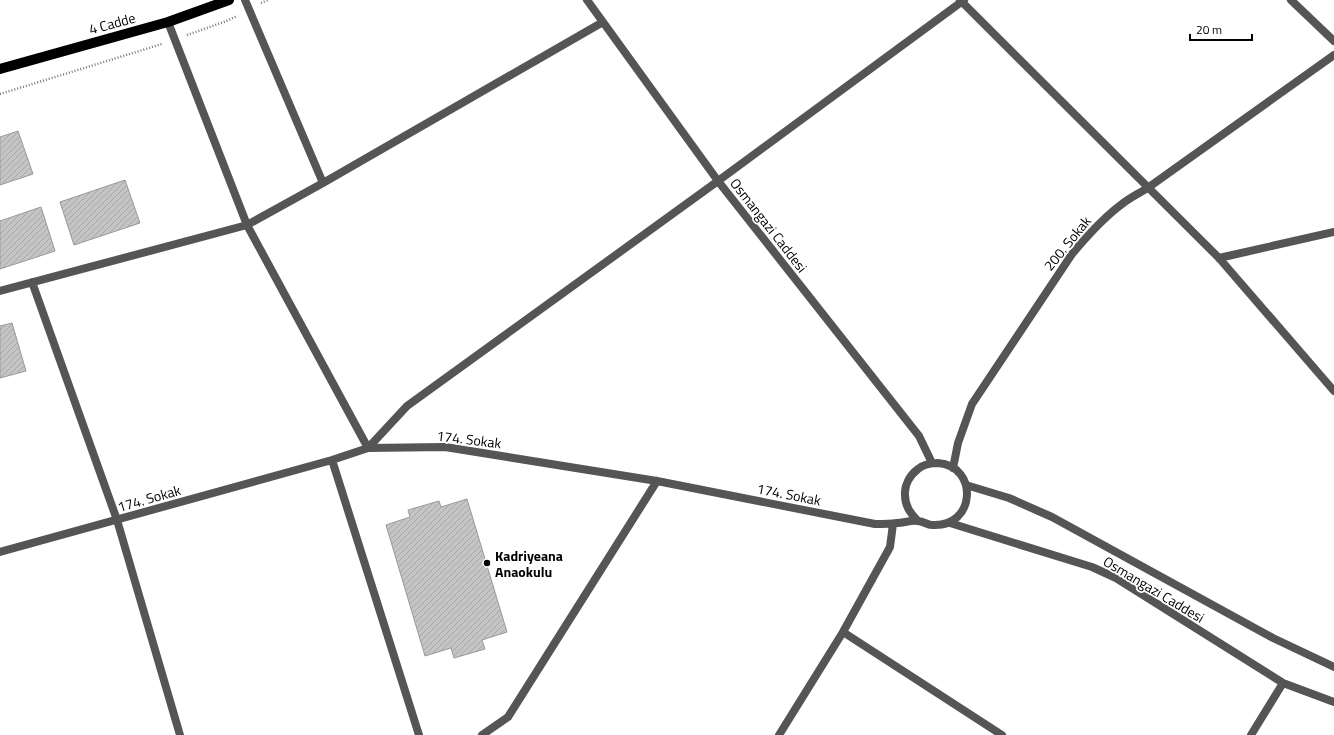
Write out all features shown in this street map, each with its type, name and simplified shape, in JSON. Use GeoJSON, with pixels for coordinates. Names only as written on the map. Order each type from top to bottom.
{"type":"FeatureCollection","features":[{"type":"Feature","properties":{"kind":"main road","name":"4 Cadde"},"geometry":{"type":"LineString","coordinates":[[0,69],[168,22],[229,0]]}},
{"type":"Feature","properties":{"kind":"street"},"geometry":{"type":"LineString","coordinates":[[245,0],[323,183]]}},
{"type":"Feature","properties":{"kind":"street","name":"Osmangazi Caddesi"},"geometry":{"type":"LineString","coordinates":[[587,0],[718,181],[919,436],[932,463]]}},
{"type":"Feature","properties":{"kind":"street"},"geometry":{"type":"LineString","coordinates":[[1291,0],[1334,41]]}},
{"type":"Feature","properties":{"kind":"street"},"geometry":{"type":"LineString","coordinates":[[168,22],[247,225],[368,448],[407,406],[718,181],[962,1],[1149,187],[1218,258],[1334,391]]}},
{"type":"Feature","properties":{"kind":"street"},"geometry":{"type":"LineString","coordinates":[[0,291],[247,225],[603,22]]}},
{"type":"Feature","properties":{"kind":"street","name":"200. Sokak"},"geometry":{"type":"LineString","coordinates":[[953,468],[958,443],[972,404],[1072,254],[1099,223],[1123,203],[1149,187],[1334,55]]}},
{"type":"Feature","properties":{"kind":"street"},"geometry":{"type":"LineString","coordinates":[[1218,258],[1334,232]]}},
{"type":"Feature","properties":{"kind":"street"},"geometry":{"type":"LineString","coordinates":[[32,282],[117,520],[180,735]]}},
{"type":"Feature","properties":{"kind":"street","name":"174. Sokak"},"geometry":{"type":"LineString","coordinates":[[0,552],[332,460],[368,448],[445,447],[657,481],[875,524],[893,524],[918,521]]}},
{"type":"Feature","properties":{"kind":"street"},"geometry":{"type":"LineString","coordinates":[[332,460],[419,735]]}},
{"type":"Feature","properties":{"kind":"street"},"geometry":{"type":"LineString","coordinates":[[932,463],[943,464],[953,468],[962,475],[966,485],[968,496],[965,507],[959,516],[940,526],[929,525],[918,521],[911,513],[906,503],[904,492],[907,482],[913,472],[922,466],[932,463]]}},
{"type":"Feature","properties":{"kind":"street"},"geometry":{"type":"LineString","coordinates":[[482,735],[508,716],[657,481]]}},
{"type":"Feature","properties":{"kind":"street"},"geometry":{"type":"LineString","coordinates":[[966,485],[1009,498],[1052,517],[1273,638],[1334,667]]}},
{"type":"Feature","properties":{"kind":"street","name":"Osmangazi Caddesi"},"geometry":{"type":"LineString","coordinates":[[950,522],[1092,567],[1116,578],[1283,683],[1334,702]]}},
{"type":"Feature","properties":{"kind":"street"},"geometry":{"type":"LineString","coordinates":[[779,735],[843,632],[890,547],[893,524]]}},
{"type":"Feature","properties":{"kind":"street"},"geometry":{"type":"LineString","coordinates":[[843,632],[1002,735]]}},
{"type":"Feature","properties":{"kind":"street"},"geometry":{"type":"LineString","coordinates":[[1251,735],[1283,683]]}},
{"type":"Feature","properties":{"kind":"path"},"geometry":{"type":"LineString","coordinates":[[0,94],[224,22],[268,0]]}},
{"type":"Feature","properties":{"kind":"building"},"geometry":{"type":"Polygon","coordinates":[[[18,131],[33,174],[0,185],[0,137],[18,131]]]}},
{"type":"Feature","properties":{"kind":"building"},"geometry":{"type":"Polygon","coordinates":[[[125,180],[140,223],[74,245],[60,202],[125,180]]]}},
{"type":"Feature","properties":{"kind":"building"},"geometry":{"type":"Polygon","coordinates":[[[41,207],[55,251],[0,269],[0,221],[41,207]]]}},
{"type":"Feature","properties":{"kind":"building"},"geometry":{"type":"Polygon","coordinates":[[[12,323],[26,371],[0,378],[0,326],[12,323]]]}},
{"type":"Feature","properties":{"kind":"building"},"geometry":{"type":"Polygon","coordinates":[[[467,499],[507,632],[482,640],[485,649],[454,658],[451,648],[425,656],[386,525],[410,517],[408,510],[439,501],[441,507],[467,499]]]}},
{"type":"Feature","properties":{"kind":"place","name":"Kadriyeana Anaokulu"},"geometry":{"type":"Point","coordinates":[487,563]}}]}
